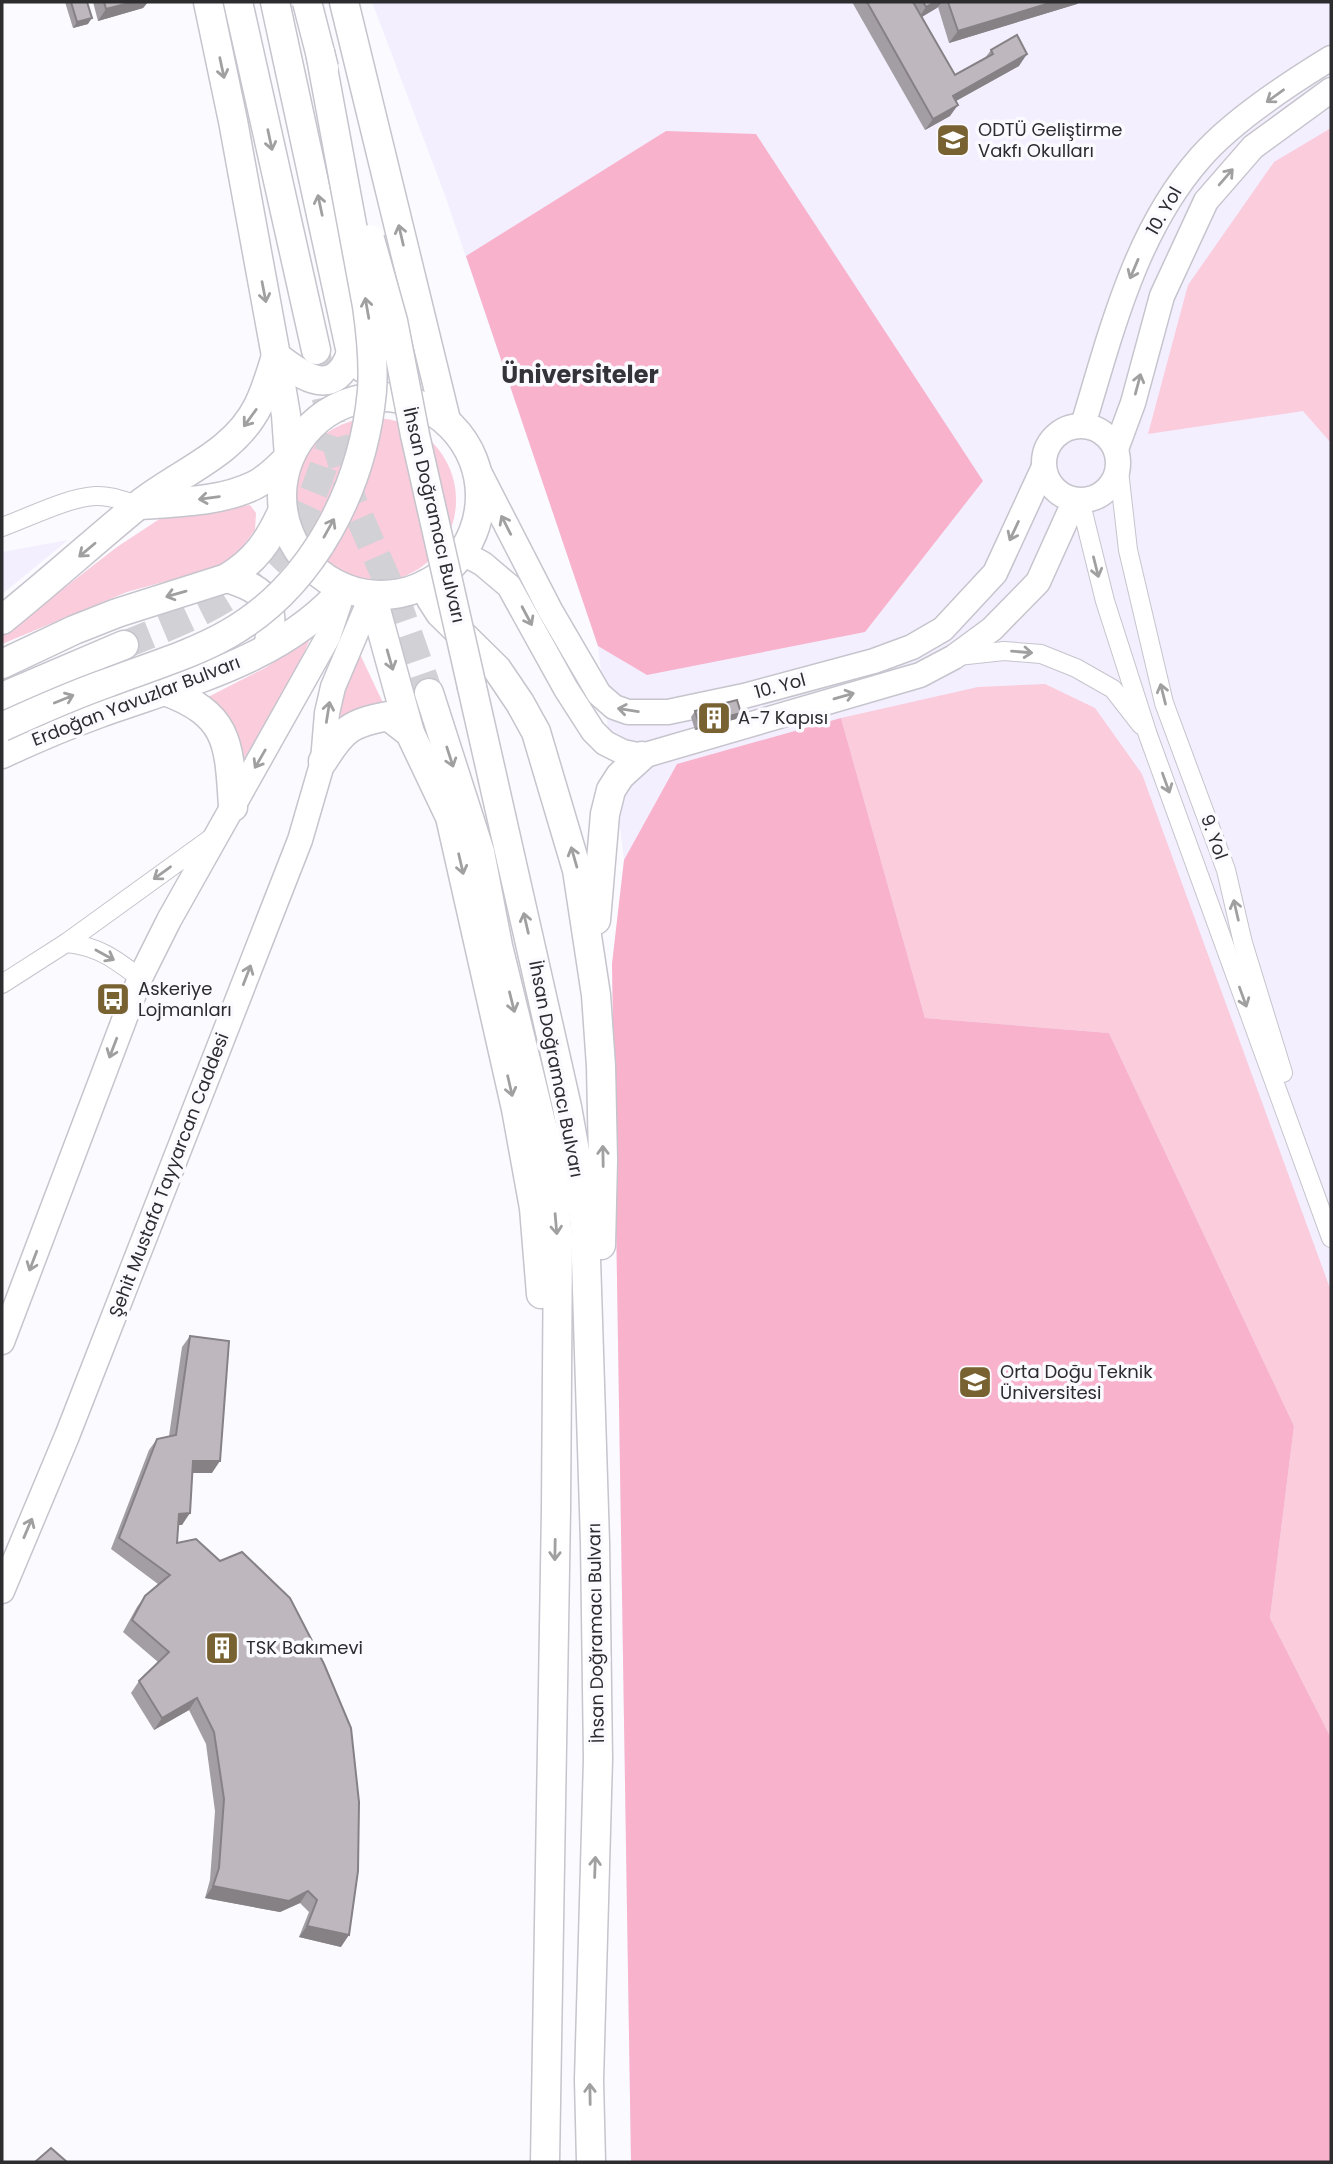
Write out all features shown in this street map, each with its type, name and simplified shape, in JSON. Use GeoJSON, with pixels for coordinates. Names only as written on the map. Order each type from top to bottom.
{"type":"FeatureCollection","features":[{"type":"Feature","properties":{"kind":"main road"},"geometry":{"type":"LineString","coordinates":[[138,505],[225,495],[254,486],[272,474],[289,457],[286,415],[276,356],[233,121],[208,2]]}},
{"type":"Feature","properties":{"kind":"main road"},"geometry":{"type":"LineString","coordinates":[[238,2],[316,350]]}},
{"type":"Feature","properties":{"kind":"main road","name":"İhsan Doğramacı Bulvarı"},"geometry":{"type":"LineString","coordinates":[[275,2],[351,353],[375,383],[396,398]]}},
{"type":"Feature","properties":{"kind":"main road","name":"İhsan Doğramacı Bulvarı"},"geometry":{"type":"LineString","coordinates":[[307,2],[393,321],[415,435],[576,1157],[585,1227],[595,1542],[598,1759],[589,2080],[591,2162]]}},
{"type":"Feature","properties":{"kind":"main road"},"geometry":{"type":"LineString","coordinates":[[344,2],[446,420]]}},
{"type":"Feature","properties":{"kind":"main road"},"geometry":{"type":"LineString","coordinates":[[2,727],[71,696],[196,649],[228,634],[256,616],[300,573],[327,533],[347,495],[368,423],[372,389],[371,341],[367,306],[320,52]]}},
{"type":"Feature","properties":{"kind":"main road"},"geometry":{"type":"LineString","coordinates":[[276,356],[307,378],[318,382],[338,376],[346,368],[351,353]]}},
{"type":"Feature","properties":{"kind":"main road"},"geometry":{"type":"LineString","coordinates":[[2,620],[138,505],[221,450],[236,437],[258,406],[276,356]]}},
{"type":"Feature","properties":{"kind":"main road"},"geometry":{"type":"LineString","coordinates":[[377,396],[423,405],[446,420],[464,441],[476,466],[481,488],[480,511],[474,533],[463,552],[446,571],[426,584],[390,595],[372,595],[344,588],[319,573],[300,554],[288,534],[282,512],[282,484],[289,457],[298,440],[324,414],[341,405],[377,396]]}},
{"type":"Feature","properties":{"kind":"main road"},"geometry":{"type":"LineString","coordinates":[[2,664],[74,630],[149,602],[227,578],[257,556],[272,534],[282,512]]}},
{"type":"Feature","properties":{"kind":"main road"},"geometry":{"type":"LineString","coordinates":[[227,578],[253,587],[262,593],[267,601],[271,613],[269,646]]}},
{"type":"Feature","properties":{"kind":"main road"},"geometry":{"type":"LineString","coordinates":[[426,584],[440,613],[497,669],[536,732],[577,870],[592,961],[601,1066],[604,1160],[595,1542]]}},
{"type":"Feature","properties":{"kind":"main road","name":"Erdoğan Yavuzlar Bulvarı"},"geometry":{"type":"LineString","coordinates":[[2,754],[98,713],[215,673],[312,621],[344,588]]}},
{"type":"Feature","properties":{"kind":"main road"},"geometry":{"type":"LineString","coordinates":[[372,595],[410,733],[450,817],[516,1109],[534,1208],[556,1509]]}},
{"type":"Feature","properties":{"kind":"main road"},"geometry":{"type":"LineString","coordinates":[[2,697],[124,645]]}},
{"type":"Feature","properties":{"kind":"main road"},"geometry":{"type":"LineString","coordinates":[[165,691],[195,704],[216,723],[224,738],[228,755],[233,807]]}},
{"type":"Feature","properties":{"kind":"main road","name":"İhsan Doğramacı Bulvarı"},"geometry":{"type":"LineString","coordinates":[[429,693],[480,852],[498,946],[550,1159],[558,1238],[545,2162]]}},
{"type":"Feature","properties":{"kind":"main road"},"geometry":{"type":"LineString","coordinates":[[323,761],[337,739],[360,721],[388,716],[410,733]]}},
{"type":"Feature","properties":{"kind":"main road"},"geometry":{"type":"LineString","coordinates":[[592,961],[605,814],[611,790],[620,776],[642,757]]}},
{"type":"Feature","properties":{"kind":"street","name":"10. Yol"},"geometry":{"type":"LineString","coordinates":[[476,466],[550,610],[599,694],[614,707],[628,712],[668,712],[744,696],[912,648],[943,629],[995,573],[1043,469],[1043,458],[1052,439],[1068,428],[1083,425],[1120,305],[1145,244],[1174,190],[1201,157],[1233,126],[1307,72],[1331,58]]}},
{"type":"Feature","properties":{"kind":"street","name":"10. Yol"},"geometry":{"type":"LineString","coordinates":[[642,757],[920,675],[954,657],[992,629],[1038,582],[1077,500],[1091,499],[1102,494],[1111,485],[1161,296],[1206,201],[1253,147],[1331,90]]}},
{"type":"Feature","properties":{"kind":"street"},"geometry":{"type":"LineString","coordinates":[[1083,425],[1102,432],[1117,455]]}},
{"type":"Feature","properties":{"kind":"street","name":"9. Yol"},"geometry":{"type":"LineString","coordinates":[[1117,455],[1128,550],[1164,703],[1226,870],[1278,1059],[1331,1208]]}},
{"type":"Feature","properties":{"kind":"street"},"geometry":{"type":"LineString","coordinates":[[1043,469],[1054,489],[1077,500]]}},
{"type":"Feature","properties":{"kind":"street"},"geometry":{"type":"LineString","coordinates":[[2,527],[66,503],[95,496],[112,497],[138,505]]}},
{"type":"Feature","properties":{"kind":"street","name":"9. Yol"},"geometry":{"type":"LineString","coordinates":[[1077,500],[1104,601],[1148,735],[1331,1238]]}},
{"type":"Feature","properties":{"kind":"street"},"geometry":{"type":"LineString","coordinates":[[463,552],[483,564],[509,586],[566,689],[593,731],[606,743],[623,752],[642,757]]}},
{"type":"Feature","properties":{"kind":"street"},"geometry":{"type":"LineString","coordinates":[[2,1342],[140,978],[328,637],[344,588]]}},
{"type":"Feature","properties":{"kind":"street","name":"Şehit Mustafa Tayyarcan Caddesi"},"geometry":{"type":"LineString","coordinates":[[2,1591],[67,1436],[300,840],[323,761],[327,713],[333,687],[372,595]]}},
{"type":"Feature","properties":{"kind":"street","name":"9. Yol"},"geometry":{"type":"LineString","coordinates":[[954,657],[1004,651],[1041,654],[1076,668],[1113,689],[1148,735]]}},
{"type":"Feature","properties":{"kind":"street"},"geometry":{"type":"LineString","coordinates":[[744,696],[755,722]]}},
{"type":"Feature","properties":{"kind":"street"},"geometry":{"type":"LineString","coordinates":[[668,712],[682,745]]}},
{"type":"Feature","properties":{"kind":"street"},"geometry":{"type":"LineString","coordinates":[[2,984],[66,943],[218,833]]}},
{"type":"Feature","properties":{"kind":"street"},"geometry":{"type":"LineString","coordinates":[[66,943],[85,945],[107,954],[140,978]]}},
{"type":"Feature","properties":{"kind":"shaded area","name":"Orta Doğu Teknik Üniversitesi"},"geometry":{"type":"Polygon","coordinates":[[[372,2],[1331,2],[1331,2162],[631,2162],[612,964],[624,860],[598,646],[446,198],[372,2]]]}},
{"type":"Feature","properties":{"kind":"shaded area"},"geometry":{"type":"Polygon","coordinates":[[[1331,128],[1331,443],[1303,411],[1148,434],[1188,285],[1274,162],[1331,128]]]}},
{"type":"Feature","properties":{"kind":"shaded area"},"geometry":{"type":"Polygon","coordinates":[[[666,131],[756,134],[983,481],[865,632],[647,675],[598,646],[466,256],[666,131]]]}},
{"type":"Feature","properties":{"kind":"shaded area"},"geometry":{"type":"Polygon","coordinates":[[[374,418],[406,424],[432,442],[450,468],[456,500],[450,532],[432,558],[406,576],[374,582],[342,576],[316,558],[298,532],[292,500],[298,468],[316,442],[342,424],[374,418]]]}},
{"type":"Feature","properties":{"kind":"shaded area"},"geometry":{"type":"Polygon","coordinates":[[[250,505],[256,513],[255,530],[238,553],[218,567],[127,592],[2,644],[2,636],[117,547],[158,520],[169,514],[250,505]]]}},
{"type":"Feature","properties":{"kind":"shaded area"},"geometry":{"type":"Polygon","coordinates":[[[68,540],[2,594],[2,552],[68,540]]]}},
{"type":"Feature","properties":{"kind":"shaded area"},"geometry":{"type":"Polygon","coordinates":[[[310,639],[295,673],[244,759],[240,741],[232,725],[222,710],[208,697],[265,668],[310,639]]]}},
{"type":"Feature","properties":{"kind":"shaded area"},"geometry":{"type":"Polygon","coordinates":[[[357,648],[385,707],[333,726],[357,648]]]}},
{"type":"Feature","properties":{"kind":"shaded area"},"geometry":{"type":"Polygon","coordinates":[[[1045,684],[1095,708],[1142,774],[1331,1291],[1331,1738],[1270,1618],[1294,1426],[1109,1033],[925,1018],[841,718],[978,687],[1045,684]]]}},
{"type":"Feature","properties":{"kind":"shaded area"},"geometry":{"type":"Polygon","coordinates":[[[841,718],[925,1018],[1109,1033],[1294,1426],[1270,1618],[1331,1738],[1331,2162],[631,2162],[612,964],[624,860],[677,764],[841,718]]]}},
{"type":"Feature","properties":{"kind":"building"},"geometry":{"type":"Polygon","coordinates":[[[71,2],[87,2],[92,18],[77,22],[71,2]]]}},
{"type":"Feature","properties":{"kind":"building"},"geometry":{"type":"Polygon","coordinates":[[[104,2],[133,2],[106,9],[104,2]]]}},
{"type":"Feature","properties":{"kind":"building"},"geometry":{"type":"Polygon","coordinates":[[[867,2],[913,2],[955,75],[993,54],[991,50],[1017,35],[1027,54],[953,96],[958,105],[933,119],[867,2]]]}},
{"type":"Feature","properties":{"kind":"building"},"geometry":{"type":"Polygon","coordinates":[[[923,2],[936,2],[926,7],[923,2]]]}},
{"type":"Feature","properties":{"kind":"building"},"geometry":{"type":"Polygon","coordinates":[[[948,2],[1053,2],[958,31],[948,2]]]}},
{"type":"Feature","properties":{"kind":"building"},"geometry":{"type":"Polygon","coordinates":[[[737,700],[741,713],[699,724],[695,711],[737,700]]]}},
{"type":"Feature","properties":{"kind":"building","name":"TSK Bakımevi"},"geometry":{"type":"Polygon","coordinates":[[[190,1336],[229,1341],[220,1461],[193,1461],[190,1513],[179,1514],[177,1543],[196,1539],[220,1561],[242,1552],[290,1598],[324,1664],[351,1728],[359,1802],[358,1871],[349,1935],[307,1926],[317,1900],[308,1891],[289,1901],[213,1886],[219,1868],[224,1799],[214,1732],[197,1698],[162,1718],[139,1681],[169,1652],[132,1620],[145,1596],[170,1575],[119,1538],[157,1439],[176,1435],[190,1336]]]}},
{"type":"Feature","properties":{"kind":"building"},"geometry":{"type":"Polygon","coordinates":[[[51,2148],[67,2162],[35,2162],[51,2148]]]}},
{"type":"Feature","properties":{"kind":"tunnel"},"geometry":{"type":"LineString","coordinates":[[317,356],[334,436],[353,502],[400,610],[429,693]]}},
{"type":"Feature","properties":{"kind":"tunnel"},"geometry":{"type":"LineString","coordinates":[[124,645],[203,611],[226,598],[268,564],[303,516],[334,436]]}},
{"type":"Feature","properties":{"kind":"place","name":"ODTÜ Geliştirme Vakfı Okulları"},"geometry":{"type":"Point","coordinates":[953,140]}},
{"type":"Feature","properties":{"kind":"place","name":"A-7 Kapısı"},"geometry":{"type":"Point","coordinates":[714,718]}},
{"type":"Feature","properties":{"kind":"place","name":"Askeriye Lojmanları"},"geometry":{"type":"Point","coordinates":[113,999]}},
{"type":"Feature","properties":{"kind":"place","name":"Orta Doğu Teknik Üniversitesi"},"geometry":{"type":"Point","coordinates":[975,1382]}},
{"type":"Feature","properties":{"kind":"place","name":"TSK Bakımevi"},"geometry":{"type":"Point","coordinates":[222,1648]}},
{"type":"Feature","properties":{"kind":"district","name":"Üniversiteler"},"geometry":{"type":"Point","coordinates":[580,375]}}]}
